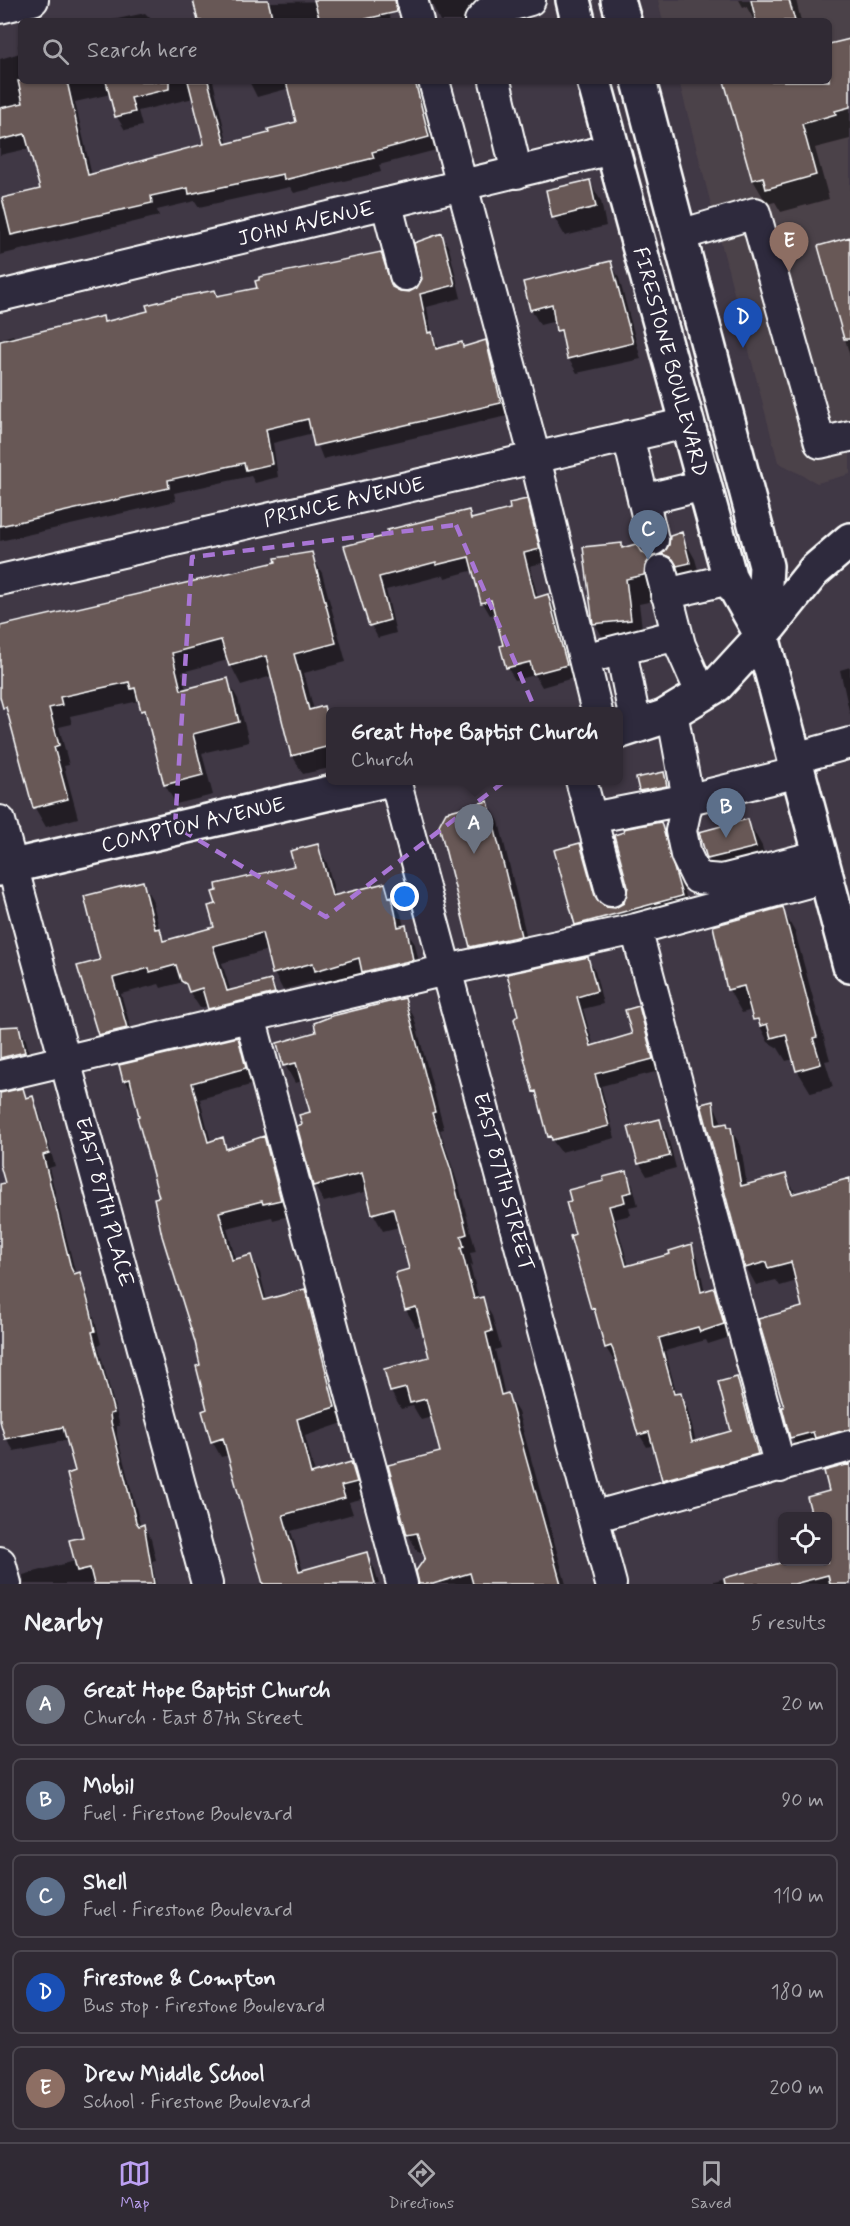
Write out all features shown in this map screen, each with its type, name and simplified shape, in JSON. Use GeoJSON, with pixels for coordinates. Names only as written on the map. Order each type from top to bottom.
{"type":"FeatureCollection","features":[{"type":"Feature","properties":{"kind":"main road"},"geometry":{"type":"LineString","coordinates":[[573,0],[577,18]]}},
{"type":"Feature","properties":{"kind":"main road"},"geometry":{"type":"LineString","coordinates":[[618,0],[623,18]]}},
{"type":"Feature","properties":{"kind":"main road","name":"FIRESTONE BOULEVARD"},"geometry":{"type":"LineString","coordinates":[[595,84],[730,579],[762,636],[850,966]]}},
{"type":"Feature","properties":{"kind":"main road","name":"FIRESTONE BOULEVARD"},"geometry":{"type":"LineString","coordinates":[[640,84],[766,566],[762,636]]}},
{"type":"Feature","properties":{"kind":"main road"},"geometry":{"type":"LineString","coordinates":[[627,729],[672,712],[717,685],[762,636],[814,571],[850,540]]}},
{"type":"Feature","properties":{"kind":"main road","name":"COMPTON AVENUE"},"geometry":{"type":"LineString","coordinates":[[6,868],[364,785]]}},
{"type":"Feature","properties":{"kind":"street"},"geometry":{"type":"LineString","coordinates":[[0,8],[33,0]]}},
{"type":"Feature","properties":{"kind":"street"},"geometry":{"type":"LineString","coordinates":[[412,0],[417,18]]}},
{"type":"Feature","properties":{"kind":"street"},"geometry":{"type":"LineString","coordinates":[[483,18],[489,12],[530,0]]}},
{"type":"Feature","properties":{"kind":"street"},"geometry":{"type":"LineString","coordinates":[[435,84],[535,458],[596,707]]}},
{"type":"Feature","properties":{"kind":"street"},"geometry":{"type":"LineString","coordinates":[[496,84],[517,173]]}},
{"type":"Feature","properties":{"kind":"street","name":"JOHN AVENUE"},"geometry":{"type":"LineString","coordinates":[[0,296],[387,205],[612,149]]}},
{"type":"Feature","properties":{"kind":"street"},"geometry":{"type":"LineString","coordinates":[[387,205],[405,275]]}},
{"type":"Feature","properties":{"kind":"street"},"geometry":{"type":"LineString","coordinates":[[680,235],[755,213],[820,443],[850,436]]}},
{"type":"Feature","properties":{"kind":"street","name":"PRINCE AVENUE"},"geometry":{"type":"LineString","coordinates":[[0,580],[687,423]]}},
{"type":"Feature","properties":{"kind":"street"},"geometry":{"type":"LineString","coordinates":[[628,436],[653,540]]}},
{"type":"Feature","properties":{"kind":"street"},"geometry":{"type":"LineString","coordinates":[[643,500],[704,485]]}},
{"type":"Feature","properties":{"kind":"street"},"geometry":{"type":"LineString","coordinates":[[702,694],[677,635],[664,582],[730,579]]}},
{"type":"Feature","properties":{"kind":"street"},"geometry":{"type":"LineString","coordinates":[[584,659],[677,635]]}},
{"type":"Feature","properties":{"kind":"street"},"geometry":{"type":"LineString","coordinates":[[621,650],[627,729]]}},
{"type":"Feature","properties":{"kind":"street"},"geometry":{"type":"LineString","coordinates":[[672,712],[688,799],[681,831],[686,855],[697,878],[722,880],[824,866]]}},
{"type":"Feature","properties":{"kind":"street"},"geometry":{"type":"LineString","coordinates":[[591,818],[688,799],[797,765],[850,743]]}},
{"type":"Feature","properties":{"kind":"street","name":"EAST 87TH STREET"},"geometry":{"type":"LineString","coordinates":[[396,785],[611,1584]]}},
{"type":"Feature","properties":{"kind":"street"},"geometry":{"type":"LineString","coordinates":[[582,785],[611,891]]}},
{"type":"Feature","properties":{"kind":"street","name":"EAST 87TH PLACE"},"geometry":{"type":"LineString","coordinates":[[0,821],[6,868],[65,1061],[207,1584]]}},
{"type":"Feature","properties":{"kind":"street"},"geometry":{"type":"LineString","coordinates":[[0,1076],[446,970],[636,929],[824,866]]}},
{"type":"Feature","properties":{"kind":"street"},"geometry":{"type":"LineString","coordinates":[[636,929],[780,1467]]}},
{"type":"Feature","properties":{"kind":"street"},"geometry":{"type":"LineString","coordinates":[[250,1017],[402,1584]]}},
{"type":"Feature","properties":{"kind":"street"},"geometry":{"type":"LineString","coordinates":[[593,1518],[850,1446]]}},
{"type":"Feature","properties":{"kind":"street"},"geometry":{"type":"LineString","coordinates":[[0,1562],[6,1584]]}},
{"type":"Feature","properties":{"kind":"highlighted area"},"geometry":{"type":"Polygon","coordinates":[[[456,525],[551,746],[326,917],[175,826],[192,557],[456,525]]]}},
{"type":"Feature","properties":{"kind":"shaded area"},"geometry":{"type":"Polygon","coordinates":[[[658,0],[850,0],[850,474],[817,483],[778,462],[680,84],[832,84],[832,18],[662,18],[658,0]]]}},
{"type":"Feature","properties":{"kind":"building"},"geometry":{"type":"Polygon","coordinates":[[[193,0],[268,0],[272,18],[197,18],[193,0]]]}},
{"type":"Feature","properties":{"kind":"building"},"geometry":{"type":"Polygon","coordinates":[[[314,0],[395,0],[397,12],[370,18],[319,18],[314,0]]]}},
{"type":"Feature","properties":{"kind":"building"},"geometry":{"type":"Polygon","coordinates":[[[751,0],[789,0],[794,18],[755,18],[751,0]]]}},
{"type":"Feature","properties":{"kind":"building"},"geometry":{"type":"Polygon","coordinates":[[[850,39],[850,107],[835,111],[836,114],[802,124],[816,175],[766,189],[763,177],[752,180],[725,84],[832,84],[832,43],[850,39]]]}},
{"type":"Feature","properties":{"kind":"building"},"geometry":{"type":"Polygon","coordinates":[[[19,84],[68,84],[88,175],[204,144],[189,84],[209,84],[225,144],[269,133],[268,129],[296,122],[287,84],[416,84],[429,137],[372,152],[374,158],[284,180],[283,174],[189,194],[188,188],[151,196],[152,203],[11,235],[2,198],[40,189],[25,134],[0,140],[0,108],[23,103],[19,84]]]}},
{"type":"Feature","properties":{"kind":"building"},"geometry":{"type":"Polygon","coordinates":[[[107,84],[169,84],[169,89],[131,98],[135,112],[115,117],[107,84]]]}},
{"type":"Feature","properties":{"kind":"building"},"geometry":{"type":"Polygon","coordinates":[[[590,180],[596,207],[552,218],[546,190],[590,180]]]}},
{"type":"Feature","properties":{"kind":"building"},"geometry":{"type":"Polygon","coordinates":[[[442,233],[455,285],[420,294],[428,333],[432,332],[436,349],[462,342],[463,347],[486,340],[501,403],[314,446],[308,419],[266,429],[272,464],[246,470],[244,463],[168,480],[169,488],[0,526],[0,341],[103,316],[104,322],[148,311],[146,305],[174,298],[215,290],[217,296],[257,288],[255,281],[259,280],[259,277],[381,252],[392,287],[409,292],[417,288],[422,279],[414,243],[442,233]]]}},
{"type":"Feature","properties":{"kind":"building"},"geometry":{"type":"Polygon","coordinates":[[[850,237],[850,339],[844,339],[818,246],[850,237]]]}},
{"type":"Feature","properties":{"kind":"building"},"geometry":{"type":"Polygon","coordinates":[[[611,261],[633,343],[567,359],[561,330],[556,331],[552,304],[530,310],[523,282],[611,261]]]}},
{"type":"Feature","properties":{"kind":"building"},"geometry":{"type":"Polygon","coordinates":[[[527,499],[540,549],[524,553],[535,598],[548,594],[567,665],[533,674],[530,662],[506,668],[500,646],[503,645],[491,600],[481,603],[469,557],[436,565],[436,562],[379,577],[390,620],[369,626],[344,546],[389,535],[387,530],[469,510],[471,519],[510,509],[509,503],[527,499]]]}},
{"type":"Feature","properties":{"kind":"building"},"geometry":{"type":"Polygon","coordinates":[[[682,532],[690,563],[677,566],[673,559],[662,554],[669,545],[670,536],[682,532]]]}},
{"type":"Feature","properties":{"kind":"building"},"geometry":{"type":"Polygon","coordinates":[[[622,543],[622,548],[636,544],[641,552],[652,557],[645,566],[644,575],[626,579],[631,620],[593,624],[583,547],[622,543]]]}},
{"type":"Feature","properties":{"kind":"building"},"geometry":{"type":"Polygon","coordinates":[[[312,552],[336,643],[294,654],[309,710],[324,706],[326,747],[291,756],[266,656],[229,666],[221,640],[172,653],[181,690],[228,678],[239,722],[193,734],[203,775],[164,785],[145,710],[141,711],[135,688],[131,689],[129,682],[60,697],[62,705],[49,708],[59,745],[54,747],[68,799],[33,808],[6,707],[3,708],[0,697],[0,626],[276,562],[275,558],[312,552]]]}},
{"type":"Feature","properties":{"kind":"building"},"geometry":{"type":"Polygon","coordinates":[[[664,772],[667,786],[639,791],[636,778],[664,772]]]}},
{"type":"Feature","properties":{"kind":"building"},"geometry":{"type":"Polygon","coordinates":[[[488,801],[521,936],[470,947],[439,825],[446,812],[488,801]]]}},
{"type":"Feature","properties":{"kind":"building"},"geometry":{"type":"Polygon","coordinates":[[[748,819],[756,847],[707,859],[699,832],[748,819]]]}},
{"type":"Feature","properties":{"kind":"building"},"geometry":{"type":"Polygon","coordinates":[[[661,822],[682,896],[575,925],[554,850],[580,843],[595,896],[606,907],[615,908],[624,903],[628,887],[614,835],[624,832],[623,829],[661,822]]]}},
{"type":"Feature","properties":{"kind":"building"},"geometry":{"type":"Polygon","coordinates":[[[318,844],[332,896],[385,883],[389,897],[392,896],[398,927],[406,925],[413,960],[362,972],[359,958],[315,971],[313,963],[272,974],[262,933],[213,946],[227,991],[271,980],[275,993],[208,1009],[202,988],[189,992],[186,984],[181,981],[176,965],[150,972],[149,968],[113,978],[127,1028],[98,1035],[77,966],[100,960],[84,896],[143,881],[155,929],[160,928],[163,941],[214,927],[208,906],[216,904],[212,892],[217,891],[216,884],[294,866],[290,851],[318,844]]]}},
{"type":"Feature","properties":{"kind":"building"},"geometry":{"type":"Polygon","coordinates":[[[783,907],[817,1037],[813,1038],[821,1064],[796,1071],[786,1034],[771,1038],[767,1024],[760,1026],[758,1019],[753,1020],[744,986],[727,990],[713,926],[783,907]]]}},
{"type":"Feature","properties":{"kind":"building"},"geometry":{"type":"Polygon","coordinates":[[[588,957],[597,991],[577,997],[591,1046],[632,1034],[625,1010],[639,1006],[653,1059],[595,1074],[609,1126],[552,1140],[551,1136],[548,1137],[536,1091],[533,1092],[514,1019],[518,1015],[507,974],[588,957]]]}},
{"type":"Feature","properties":{"kind":"building"},"geometry":{"type":"Polygon","coordinates":[[[405,998],[435,1112],[432,1113],[451,1170],[467,1234],[461,1236],[464,1247],[461,1248],[474,1299],[483,1297],[492,1331],[486,1333],[501,1395],[508,1393],[561,1584],[473,1584],[470,1573],[433,1584],[419,1584],[416,1571],[425,1558],[417,1533],[407,1535],[388,1465],[440,1452],[426,1399],[410,1403],[406,1388],[390,1392],[384,1369],[429,1357],[416,1307],[405,1310],[395,1273],[409,1269],[393,1208],[372,1214],[362,1173],[313,1186],[297,1126],[302,1124],[299,1115],[310,1112],[296,1063],[283,1066],[277,1043],[316,1032],[314,1023],[332,1016],[405,998]]]}},
{"type":"Feature","properties":{"kind":"building"},"geometry":{"type":"Polygon","coordinates":[[[19,1026],[25,1052],[0,1058],[0,1027],[19,1026]]]}},
{"type":"Feature","properties":{"kind":"building"},"geometry":{"type":"Polygon","coordinates":[[[238,1037],[246,1068],[192,1083],[208,1142],[223,1137],[226,1149],[264,1136],[281,1200],[263,1204],[262,1201],[219,1212],[232,1260],[251,1255],[264,1300],[305,1289],[335,1407],[297,1419],[311,1474],[351,1462],[357,1482],[341,1486],[345,1498],[283,1515],[299,1571],[367,1552],[375,1584],[263,1584],[223,1438],[211,1442],[202,1411],[207,1409],[196,1366],[200,1365],[195,1342],[162,1236],[154,1198],[159,1197],[137,1117],[139,1116],[130,1079],[123,1081],[119,1065],[238,1037]]]}},
{"type":"Feature","properties":{"kind":"building"},"geometry":{"type":"Polygon","coordinates":[[[23,1088],[26,1098],[33,1096],[49,1153],[43,1155],[71,1268],[74,1274],[80,1272],[91,1312],[95,1331],[92,1332],[114,1413],[110,1414],[111,1422],[136,1522],[139,1526],[144,1524],[154,1584],[94,1584],[90,1568],[77,1571],[69,1540],[83,1537],[67,1474],[75,1471],[63,1427],[5,1439],[0,1421],[0,1184],[5,1183],[0,1165],[0,1093],[23,1088]]]}},
{"type":"Feature","properties":{"kind":"building"},"geometry":{"type":"Polygon","coordinates":[[[713,1101],[716,1125],[727,1123],[728,1127],[731,1127],[741,1186],[786,1174],[792,1194],[850,1178],[850,1429],[815,1438],[813,1432],[790,1438],[782,1407],[784,1407],[758,1319],[802,1307],[791,1262],[768,1268],[766,1262],[745,1268],[701,1104],[713,1101]]]}},
{"type":"Feature","properties":{"kind":"building"},"geometry":{"type":"Polygon","coordinates":[[[660,1119],[670,1156],[638,1164],[628,1127],[660,1119]]]}},
{"type":"Feature","properties":{"kind":"building"},"geometry":{"type":"Polygon","coordinates":[[[627,1171],[632,1192],[623,1194],[625,1202],[609,1206],[626,1266],[670,1254],[669,1251],[692,1244],[701,1292],[714,1288],[724,1324],[700,1332],[698,1327],[659,1338],[674,1394],[681,1393],[692,1442],[731,1431],[718,1382],[737,1377],[758,1454],[662,1480],[649,1432],[638,1435],[613,1350],[611,1346],[605,1348],[594,1308],[591,1309],[570,1236],[575,1234],[566,1202],[571,1201],[568,1190],[604,1181],[603,1177],[627,1171]]]}},
{"type":"Feature","properties":{"kind":"building"},"geometry":{"type":"Polygon","coordinates":[[[850,1464],[850,1584],[830,1584],[828,1575],[794,1584],[725,1584],[724,1578],[778,1564],[778,1566],[832,1566],[832,1512],[811,1512],[807,1497],[829,1491],[824,1471],[850,1464]]]}},
{"type":"Feature","properties":{"kind":"place","name":"Drew Middle School"},"geometry":{"type":"Point","coordinates":[789,272]}},
{"type":"Feature","properties":{"kind":"place","name":"Firestone & Compton"},"geometry":{"type":"Point","coordinates":[743,348]}},
{"type":"Feature","properties":{"kind":"place","name":"Shell"},"geometry":{"type":"Point","coordinates":[648,560]}},
{"type":"Feature","properties":{"kind":"place","name":"Mobil"},"geometry":{"type":"Point","coordinates":[726,838]}},
{"type":"Feature","properties":{"kind":"place","name":"Great Hope Baptist Church"},"geometry":{"type":"Point","coordinates":[474,854]}}]}
